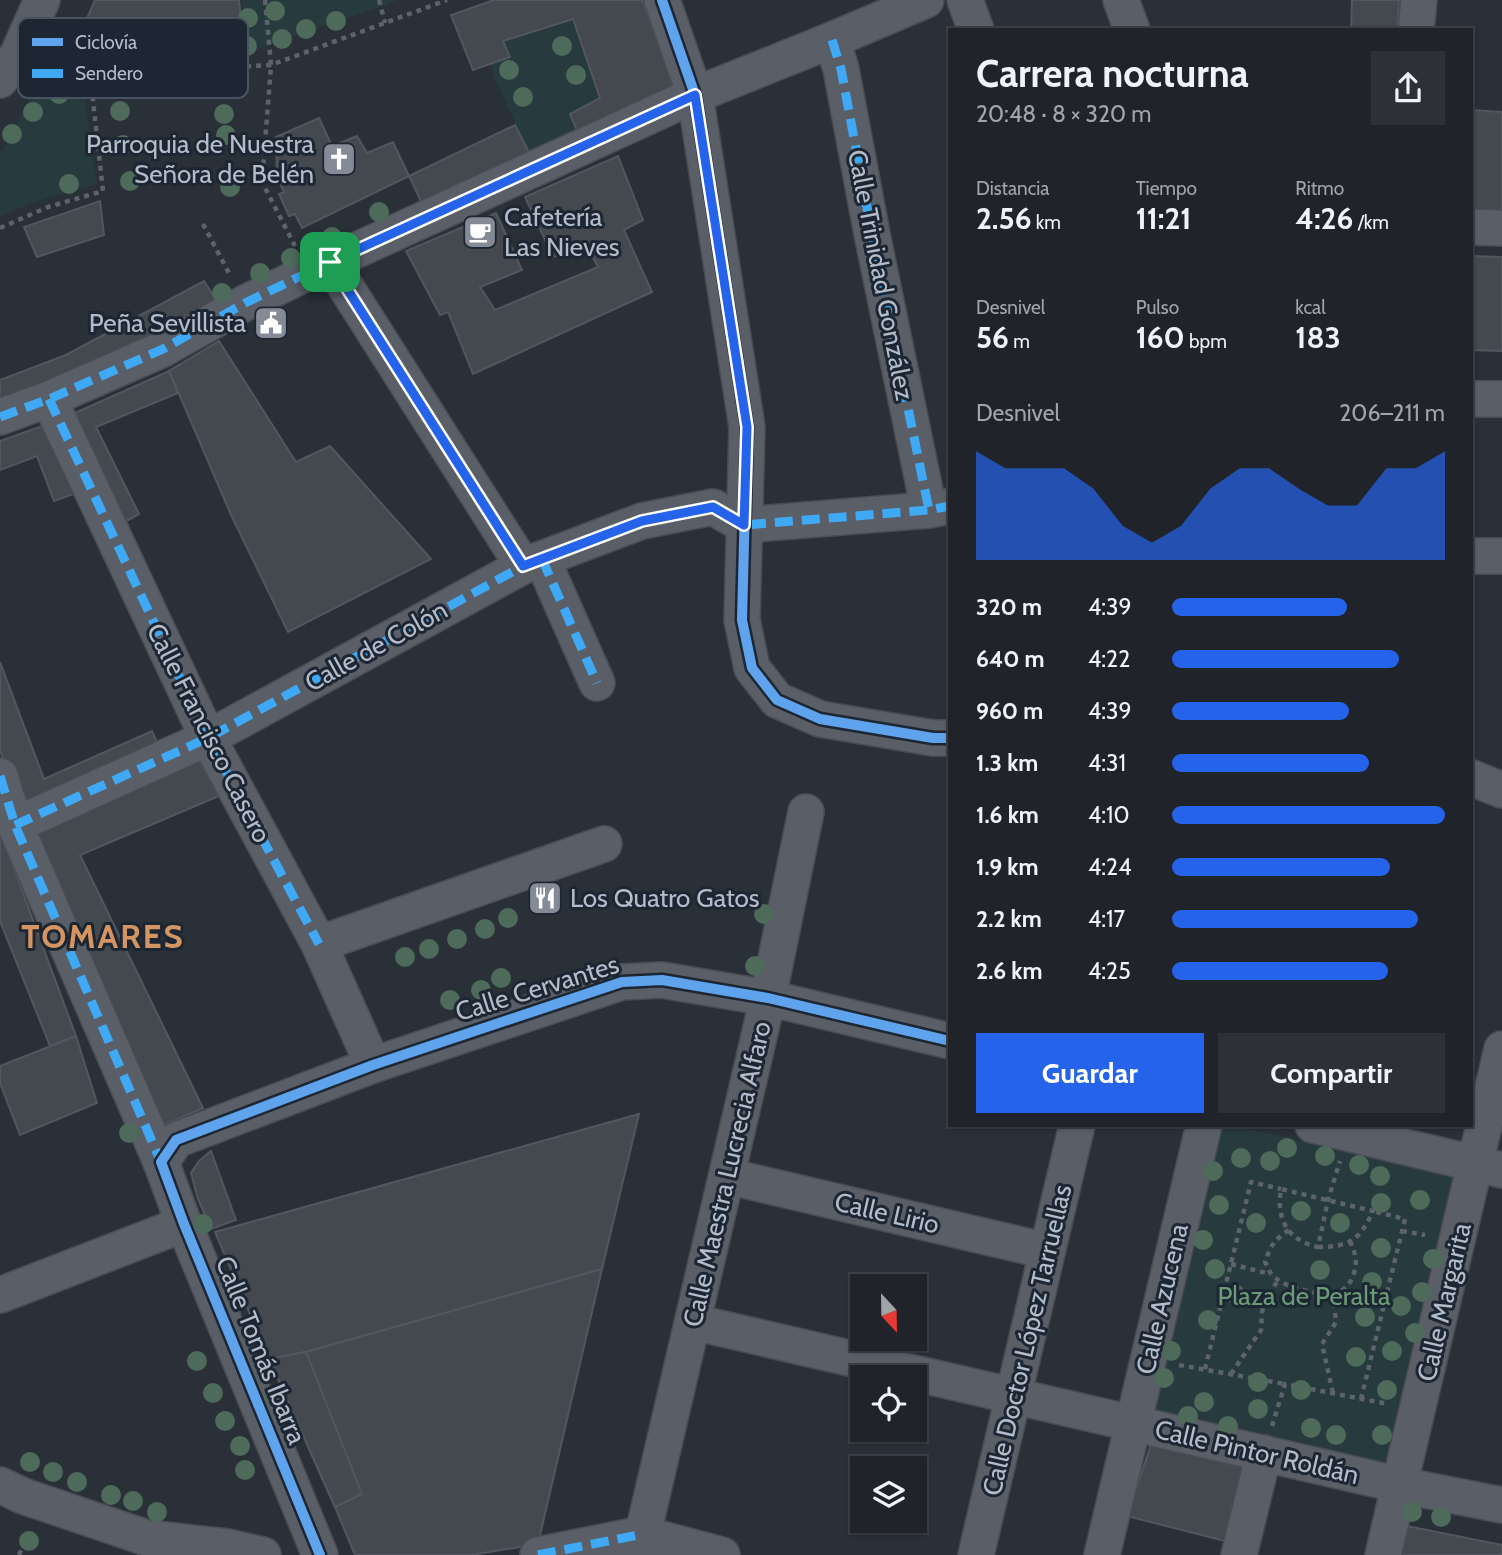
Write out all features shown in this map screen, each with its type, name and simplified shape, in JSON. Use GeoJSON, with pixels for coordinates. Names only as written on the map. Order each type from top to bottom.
{"type":"FeatureCollection","features":[{"type":"Feature","properties":{"kind":"street"},"geometry":{"type":"LineString","coordinates":[[33,18],[42,0]]}},
{"type":"Feature","properties":{"kind":"street"},"geometry":{"type":"LineString","coordinates":[[662,0],[695,95],[747,427],[742,620],[752,667],[777,700],[820,719],[933,738],[948,738]]}},
{"type":"Feature","properties":{"kind":"street"},"geometry":{"type":"LineString","coordinates":[[0,417],[49,399],[163,349],[245,303],[319,267],[695,95],[926,0]]}},
{"type":"Feature","properties":{"kind":"street"},"geometry":{"type":"LineString","coordinates":[[965,0],[974,28]]}},
{"type":"Feature","properties":{"kind":"street"},"geometry":{"type":"LineString","coordinates":[[1121,0],[1131,28]]}},
{"type":"Feature","properties":{"kind":"street"},"geometry":{"type":"LineString","coordinates":[[1416,28],[1419,0]]}},
{"type":"Feature","properties":{"kind":"street","name":"Calle Trinidad González"},"geometry":{"type":"LineString","coordinates":[[832,40],[841,69],[872,234],[939,508]]}},
{"type":"Feature","properties":{"kind":"street"},"geometry":{"type":"LineString","coordinates":[[9,67],[18,49]]}},
{"type":"Feature","properties":{"kind":"street"},"geometry":{"type":"LineString","coordinates":[[1473,226],[1502,228]]}},
{"type":"Feature","properties":{"kind":"street"},"geometry":{"type":"LineString","coordinates":[[319,267],[532,562],[597,683]]}},
{"type":"Feature","properties":{"kind":"street","name":"Calle Francisco Casero"},"geometry":{"type":"LineString","coordinates":[[49,399],[208,738],[319,944],[373,1065]]}},
{"type":"Feature","properties":{"kind":"street"},"geometry":{"type":"LineString","coordinates":[[1473,399],[1502,399]]}},
{"type":"Feature","properties":{"kind":"street","name":"Calle de Colón"},"geometry":{"type":"LineString","coordinates":[[5,798],[208,738],[532,562],[642,521],[713,507],[744,525]]}},
{"type":"Feature","properties":{"kind":"street"},"geometry":{"type":"LineString","coordinates":[[744,525],[939,508]]}},
{"type":"Feature","properties":{"kind":"street"},"geometry":{"type":"LineString","coordinates":[[1473,556],[1502,556]]}},
{"type":"Feature","properties":{"kind":"street"},"geometry":{"type":"LineString","coordinates":[[1473,778],[1502,790]]}},
{"type":"Feature","properties":{"kind":"street","name":"Calle Tomás Ibarra"},"geometry":{"type":"LineString","coordinates":[[5,798],[161,1162],[320,1555]]}},
{"type":"Feature","properties":{"kind":"street","name":"Calle Maestra Lucrecia Alfaro"},"geometry":{"type":"LineString","coordinates":[[641,1545],[768,998],[806,812]]}},
{"type":"Feature","properties":{"kind":"street"},"geometry":{"type":"LineString","coordinates":[[319,944],[604,844]]}},
{"type":"Feature","properties":{"kind":"street","name":"Calle Cervantes"},"geometry":{"type":"LineString","coordinates":[[161,1162],[176,1140],[373,1065],[622,982],[662,980],[768,998],[948,1041]]}},
{"type":"Feature","properties":{"kind":"street","name":"Calle Margarita"},"geometry":{"type":"LineString","coordinates":[[1383,1555],[1418,1410],[1489,1167],[1502,1048]]}},
{"type":"Feature","properties":{"kind":"street","name":"Calle Doctor López Tarruellas"},"geometry":{"type":"LineString","coordinates":[[976,1555],[1077,1127]]}},
{"type":"Feature","properties":{"kind":"street","name":"Calle Azucena"},"geometry":{"type":"LineString","coordinates":[[1102,1555],[1203,1127]]}},
{"type":"Feature","properties":{"kind":"street"},"geometry":{"type":"LineString","coordinates":[[1320,1127],[1489,1167]]}},
{"type":"Feature","properties":{"kind":"street","name":"Calle Lirio"},"geometry":{"type":"LineString","coordinates":[[727,1176],[1047,1251]]}},
{"type":"Feature","properties":{"kind":"street"},"geometry":{"type":"LineString","coordinates":[[0,1295],[184,1224]]}},
{"type":"Feature","properties":{"kind":"street","name":"Calle Pintor Roldán"},"geometry":{"type":"LineString","coordinates":[[692,1322],[1401,1485],[1502,1505]]}},
{"type":"Feature","properties":{"kind":"street"},"geometry":{"type":"LineString","coordinates":[[1240,1555],[1264,1453]]}},
{"type":"Feature","properties":{"kind":"street"},"geometry":{"type":"LineString","coordinates":[[0,1485],[157,1547],[228,1547],[263,1555]]}},
{"type":"Feature","properties":{"kind":"street"},"geometry":{"type":"LineString","coordinates":[[538,1555],[641,1545],[722,1555]]}},
{"type":"Feature","properties":{"kind":"path"},"geometry":{"type":"LineString","coordinates":[[265,0],[271,65],[262,182],[319,267]]}},
{"type":"Feature","properties":{"kind":"path"},"geometry":{"type":"LineString","coordinates":[[379,0],[385,23]]}},
{"type":"Feature","properties":{"kind":"path"},"geometry":{"type":"LineString","coordinates":[[248,66],[271,65],[447,0]]}},
{"type":"Feature","properties":{"kind":"path"},"geometry":{"type":"LineString","coordinates":[[0,228],[48,207],[103,191],[93,98]]}},
{"type":"Feature","properties":{"kind":"path"},"geometry":{"type":"LineString","coordinates":[[202,224],[245,303]]}},
{"type":"Feature","properties":{"kind":"path"},"geometry":{"type":"LineString","coordinates":[[1318,1247],[1328,1200],[1348,1134]]}},
{"type":"Feature","properties":{"kind":"path"},"geometry":{"type":"LineString","coordinates":[[1205,1369],[1251,1182],[1405,1219],[1361,1399]]}},
{"type":"Feature","properties":{"kind":"path"},"geometry":{"type":"LineString","coordinates":[[1281,1189],[1281,1216],[1291,1234],[1303,1243],[1318,1247],[1336,1247],[1350,1241],[1366,1228],[1373,1212]]}},
{"type":"Feature","properties":{"kind":"path"},"geometry":{"type":"LineString","coordinates":[[1271,1274],[1265,1262],[1271,1245],[1289,1230]]}},
{"type":"Feature","properties":{"kind":"path"},"geometry":{"type":"LineString","coordinates":[[1342,1291],[1351,1283],[1357,1265],[1350,1241]]}},
{"type":"Feature","properties":{"kind":"path"},"geometry":{"type":"LineString","coordinates":[[1231,1264],[1271,1274],[1289,1287],[1320,1294],[1342,1291],[1385,1300]]}},
{"type":"Feature","properties":{"kind":"path"},"geometry":{"type":"LineString","coordinates":[[1231,1374],[1262,1330],[1262,1312],[1266,1298],[1279,1279]]}},
{"type":"Feature","properties":{"kind":"path"},"geometry":{"type":"LineString","coordinates":[[1333,1293],[1336,1322],[1322,1344],[1334,1393]]}},
{"type":"Feature","properties":{"kind":"path"},"geometry":{"type":"LineString","coordinates":[[1148,1359],[1418,1410]]}},
{"type":"Feature","properties":{"kind":"path"},"geometry":{"type":"LineString","coordinates":[[1264,1453],[1285,1384]]}},
{"type":"Feature","properties":{"kind":"path"},"geometry":{"type":"LineString","coordinates":[[11,1542],[25,1551]]}},
{"type":"Feature","properties":{"kind":"green space"},"geometry":{"type":"Polygon","coordinates":[[[241,0],[399,0],[248,52],[248,18],[243,18],[241,0]]]}},
{"type":"Feature","properties":{"kind":"green space"},"geometry":{"type":"Polygon","coordinates":[[[573,19],[600,98],[570,114],[577,131],[531,156],[494,77],[491,64],[509,57],[503,41],[573,19]]]}},
{"type":"Feature","properties":{"kind":"green space"},"geometry":{"type":"Polygon","coordinates":[[[30,98],[84,98],[97,184],[41,200],[0,216],[0,151],[4,149],[30,98]]]}},
{"type":"Feature","properties":{"kind":"green space","name":"Plaza de Peralta"},"geometry":{"type":"Polygon","coordinates":[[[1215,1127],[1241,1127],[1461,1178],[1392,1469],[1146,1415],[1215,1127]]]}},
{"type":"Feature","properties":{"kind":"building"},"geometry":{"type":"Polygon","coordinates":[[[95,0],[239,0],[241,18],[87,18],[95,0]]]}},
{"type":"Feature","properties":{"kind":"building"},"geometry":{"type":"Polygon","coordinates":[[[494,0],[642,0],[676,90],[577,131],[570,114],[600,98],[573,19],[503,41],[510,57],[473,70],[451,15],[494,0]]]}},
{"type":"Feature","properties":{"kind":"building"},"geometry":{"type":"Polygon","coordinates":[[[1352,0],[1399,0],[1397,28],[1351,28],[1352,0]]]}},
{"type":"Feature","properties":{"kind":"building"},"geometry":{"type":"Polygon","coordinates":[[[1473,110],[1502,112],[1502,218],[1473,216],[1473,110]]]}},
{"type":"Feature","properties":{"kind":"building"},"geometry":{"type":"Polygon","coordinates":[[[319,118],[332,146],[357,136],[367,153],[393,142],[409,176],[302,228],[295,214],[289,216],[279,194],[284,192],[277,177],[276,137],[319,118]]]}},
{"type":"Feature","properties":{"kind":"building"},"geometry":{"type":"Polygon","coordinates":[[[515,125],[531,156],[424,208],[409,176],[515,125]]]}},
{"type":"Feature","properties":{"kind":"building"},"geometry":{"type":"Polygon","coordinates":[[[618,156],[643,220],[624,230],[652,292],[473,374],[448,312],[440,315],[406,251],[496,213],[522,270],[480,287],[495,310],[598,267],[586,245],[553,257],[525,197],[618,156]]]}},
{"type":"Feature","properties":{"kind":"building"},"geometry":{"type":"Polygon","coordinates":[[[100,201],[104,235],[37,257],[24,227],[100,201]]]}},
{"type":"Feature","properties":{"kind":"building"},"geometry":{"type":"Polygon","coordinates":[[[1473,256],[1502,257],[1502,351],[1473,350],[1473,256]]]}},
{"type":"Feature","properties":{"kind":"building"},"geometry":{"type":"Polygon","coordinates":[[[204,281],[217,301],[162,335],[0,401],[0,380],[66,355],[204,281]]]}},
{"type":"Feature","properties":{"kind":"building"},"geometry":{"type":"Polygon","coordinates":[[[219,341],[296,462],[330,446],[431,559],[288,632],[232,517],[169,371],[219,341]]]}},
{"type":"Feature","properties":{"kind":"building"},"geometry":{"type":"Polygon","coordinates":[[[169,371],[178,393],[96,427],[139,514],[119,525],[68,416],[169,371]]]}},
{"type":"Feature","properties":{"kind":"building"},"geometry":{"type":"Polygon","coordinates":[[[48,424],[79,492],[54,501],[37,456],[0,470],[0,441],[48,424]]]}},
{"type":"Feature","properties":{"kind":"building"},"geometry":{"type":"Polygon","coordinates":[[[0,662],[44,779],[152,731],[164,758],[24,816],[0,750],[0,662]]]}},
{"type":"Feature","properties":{"kind":"building"},"geometry":{"type":"Polygon","coordinates":[[[198,758],[219,796],[80,855],[203,1108],[164,1125],[32,833],[198,758]]]}},
{"type":"Feature","properties":{"kind":"building"},"geometry":{"type":"Polygon","coordinates":[[[0,831],[76,1036],[50,1046],[0,921],[0,831]]]}},
{"type":"Feature","properties":{"kind":"building"},"geometry":{"type":"Polygon","coordinates":[[[76,1036],[97,1103],[20,1135],[0,1083],[0,1066],[76,1036]]]}},
{"type":"Feature","properties":{"kind":"building"},"geometry":{"type":"Polygon","coordinates":[[[639,1114],[602,1269],[306,1352],[269,1359],[215,1232],[639,1114]]]}},
{"type":"Feature","properties":{"kind":"building"},"geometry":{"type":"Polygon","coordinates":[[[211,1151],[236,1220],[211,1229],[198,1199],[191,1173],[199,1161],[211,1151]]]}},
{"type":"Feature","properties":{"kind":"building"},"geometry":{"type":"Polygon","coordinates":[[[602,1269],[538,1544],[471,1555],[355,1555],[269,1359],[306,1352],[602,1269]]]}},
{"type":"Feature","properties":{"kind":"building"},"geometry":{"type":"Polygon","coordinates":[[[306,1352],[362,1494],[335,1507],[269,1359],[306,1352]]]}},
{"type":"Feature","properties":{"kind":"building"},"geometry":{"type":"Polygon","coordinates":[[[1151,1445],[1250,1469],[1229,1542],[1127,1516],[1151,1445]]]}},
{"type":"Feature","properties":{"kind":"building"},"geometry":{"type":"Polygon","coordinates":[[[1407,1526],[1502,1545],[1502,1555],[1400,1555],[1407,1526]]]}},
{"type":"Feature","properties":{"kind":"marked path"},"geometry":{"type":"LineString","coordinates":[[832,40],[841,69],[929,510]]}},
{"type":"Feature","properties":{"kind":"marked path"},"geometry":{"type":"LineString","coordinates":[[0,417],[49,399],[163,349],[245,303],[309,272],[695,95]]}},
{"type":"Feature","properties":{"kind":"marked path"},"geometry":{"type":"LineString","coordinates":[[330,262],[523,566]]}},
{"type":"Feature","properties":{"kind":"marked path"},"geometry":{"type":"LineString","coordinates":[[49,399],[208,738],[319,944]]}},
{"type":"Feature","properties":{"kind":"marked path"},"geometry":{"type":"LineString","coordinates":[[15,825],[208,738],[523,566],[642,521],[713,507],[744,525],[948,506]]}},
{"type":"Feature","properties":{"kind":"marked path"},"geometry":{"type":"LineString","coordinates":[[542,559],[597,683]]}},
{"type":"Feature","properties":{"kind":"marked path"},"geometry":{"type":"LineString","coordinates":[[0,776],[15,825],[161,1162]]}},
{"type":"Feature","properties":{"kind":"marked path"},"geometry":{"type":"LineString","coordinates":[[538,1555],[643,1534]]}},
{"type":"Feature","properties":{"kind":"cycle path"},"geometry":{"type":"LineString","coordinates":[[662,0],[695,95],[747,427],[742,620],[752,668],[777,700],[820,719],[933,738],[948,738]]}},
{"type":"Feature","properties":{"kind":"cycle path"},"geometry":{"type":"LineString","coordinates":[[320,1555],[161,1162],[176,1140],[373,1065],[622,982],[662,980],[768,998],[948,1041]]}},
{"type":"Feature","properties":{"kind":"place","name":"Parroquia de Nuestra Señora de Belén"},"geometry":{"type":"Point","coordinates":[339,159]}},
{"type":"Feature","properties":{"kind":"place","name":"Cafetería Las Nieves"},"geometry":{"type":"Point","coordinates":[480,232]}},
{"type":"Feature","properties":{"kind":"place","name":"Peña Sevillista"},"geometry":{"type":"Point","coordinates":[271,323]}},
{"type":"Feature","properties":{"kind":"place","name":"Los Quatro Gatos"},"geometry":{"type":"Point","coordinates":[545,898]}},
{"type":"Feature","properties":{"kind":"district","name":"TOMARES"},"geometry":{"type":"Point","coordinates":[103,936]}},
{"type":"Feature","properties":{"kind":"route"},"geometry":{"type":"LineString","coordinates":[[695,95],[747,427],[744,525],[713,507],[642,521],[523,566],[330,262],[695,95]]}}]}
